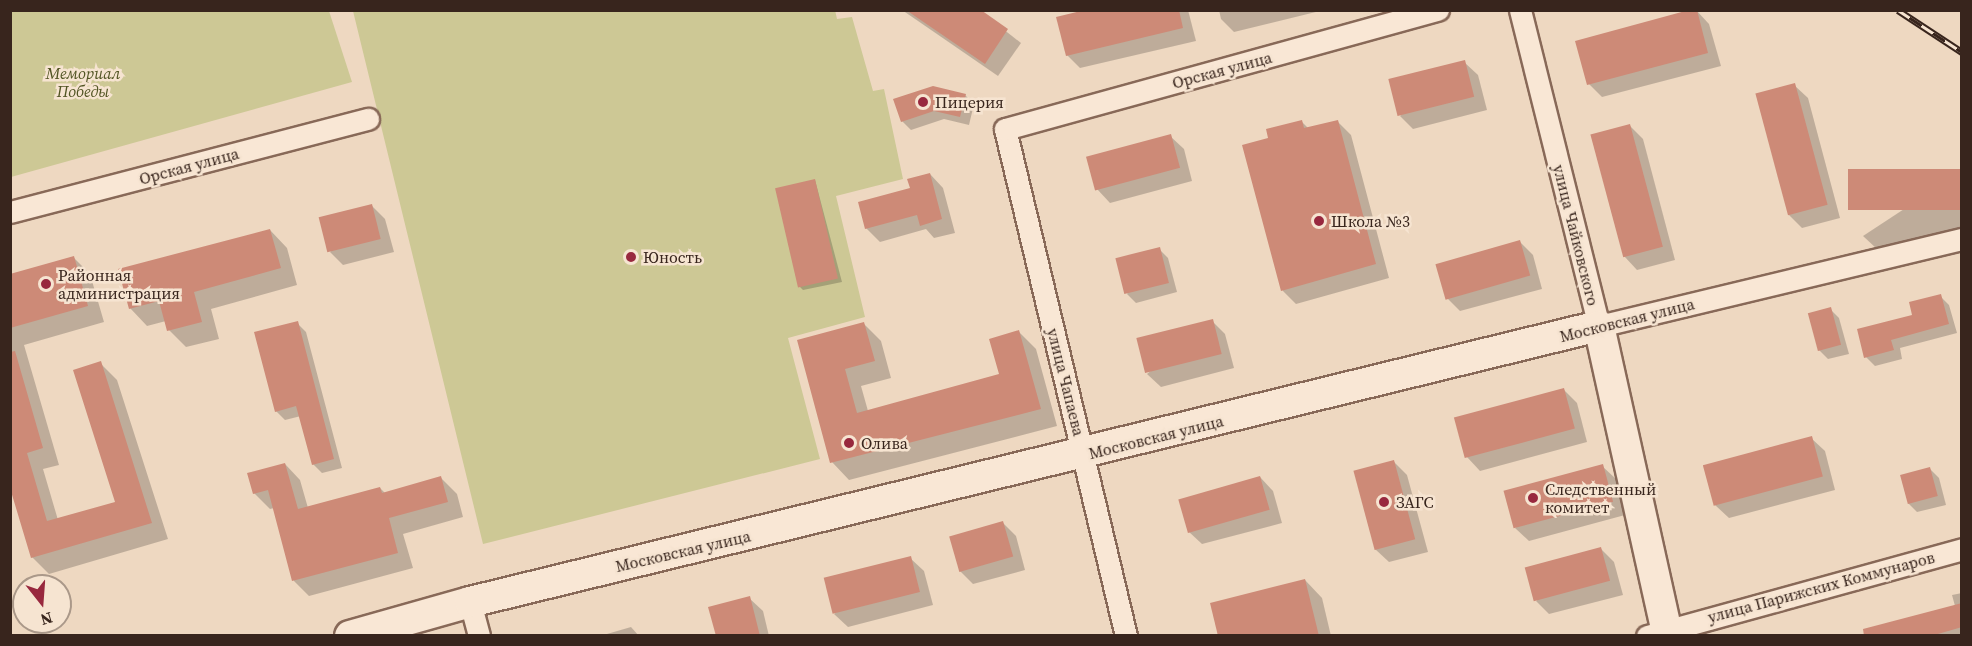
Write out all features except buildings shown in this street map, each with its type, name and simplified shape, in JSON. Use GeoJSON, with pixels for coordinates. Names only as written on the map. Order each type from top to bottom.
{"type":"FeatureCollection","features":[{"type":"Feature","properties":{"kind":"street","name":"Орская улица"},"geometry":{"type":"LineString","coordinates":[[1005,129],[1438,10]]}},
{"type":"Feature","properties":{"kind":"street","name":"улица Чайковского"},"geometry":{"type":"LineString","coordinates":[[1520,10],[1599,326],[1660,634]]}},
{"type":"Feature","properties":{"kind":"street","name":"Орская улица"},"geometry":{"type":"LineString","coordinates":[[10,212],[368,119]]}},
{"type":"Feature","properties":{"kind":"street","name":"улица Чапаева"},"geometry":{"type":"LineString","coordinates":[[1005,129],[1126,636]]}},
{"type":"Feature","properties":{"kind":"street","name":"Московская улица"},"geometry":{"type":"LineString","coordinates":[[350,636],[470,602],[1084,455],[1599,326],[1962,239]]}},
{"type":"Feature","properties":{"kind":"street","name":"улица Парижских Коммунаров"},"geometry":{"type":"LineString","coordinates":[[1660,634],[1962,549]]}},
{"type":"Feature","properties":{"kind":"street"},"geometry":{"type":"LineString","coordinates":[[470,602],[479,636]]}},
{"type":"Feature","properties":{"kind":"green space","name":"Мемориал Победы"},"geometry":{"type":"Polygon","coordinates":[[[11,10],[329,11],[352,82],[11,177],[11,10]]]}},
{"type":"Feature","properties":{"kind":"green space","name":"Юность"},"geometry":{"type":"Polygon","coordinates":[[[835,10],[837,19],[852,17],[873,91],[884,89],[903,179],[836,196],[865,317],[788,338],[820,459],[483,544],[353,11],[835,10]]]}},
{"type":"Feature","properties":{"kind":"railway"},"geometry":{"type":"LineString","coordinates":[[1898,10],[1962,52]]}},
{"type":"Feature","properties":{"kind":"place","name":"Пицерия"},"geometry":{"type":"Point","coordinates":[923,102]}},
{"type":"Feature","properties":{"kind":"place","name":"Школа №3"},"geometry":{"type":"Point","coordinates":[1319,221]}},
{"type":"Feature","properties":{"kind":"place","name":"Юность"},"geometry":{"type":"Point","coordinates":[631,257]}},
{"type":"Feature","properties":{"kind":"place","name":"Районная администрация"},"geometry":{"type":"Point","coordinates":[46,284]}},
{"type":"Feature","properties":{"kind":"place","name":"Олива"},"geometry":{"type":"Point","coordinates":[849,443]}},
{"type":"Feature","properties":{"kind":"place","name":"Следственный комитет"},"geometry":{"type":"Point","coordinates":[1533,498]}},
{"type":"Feature","properties":{"kind":"place","name":"ЗАГС"},"geometry":{"type":"Point","coordinates":[1384,502]}}]}
